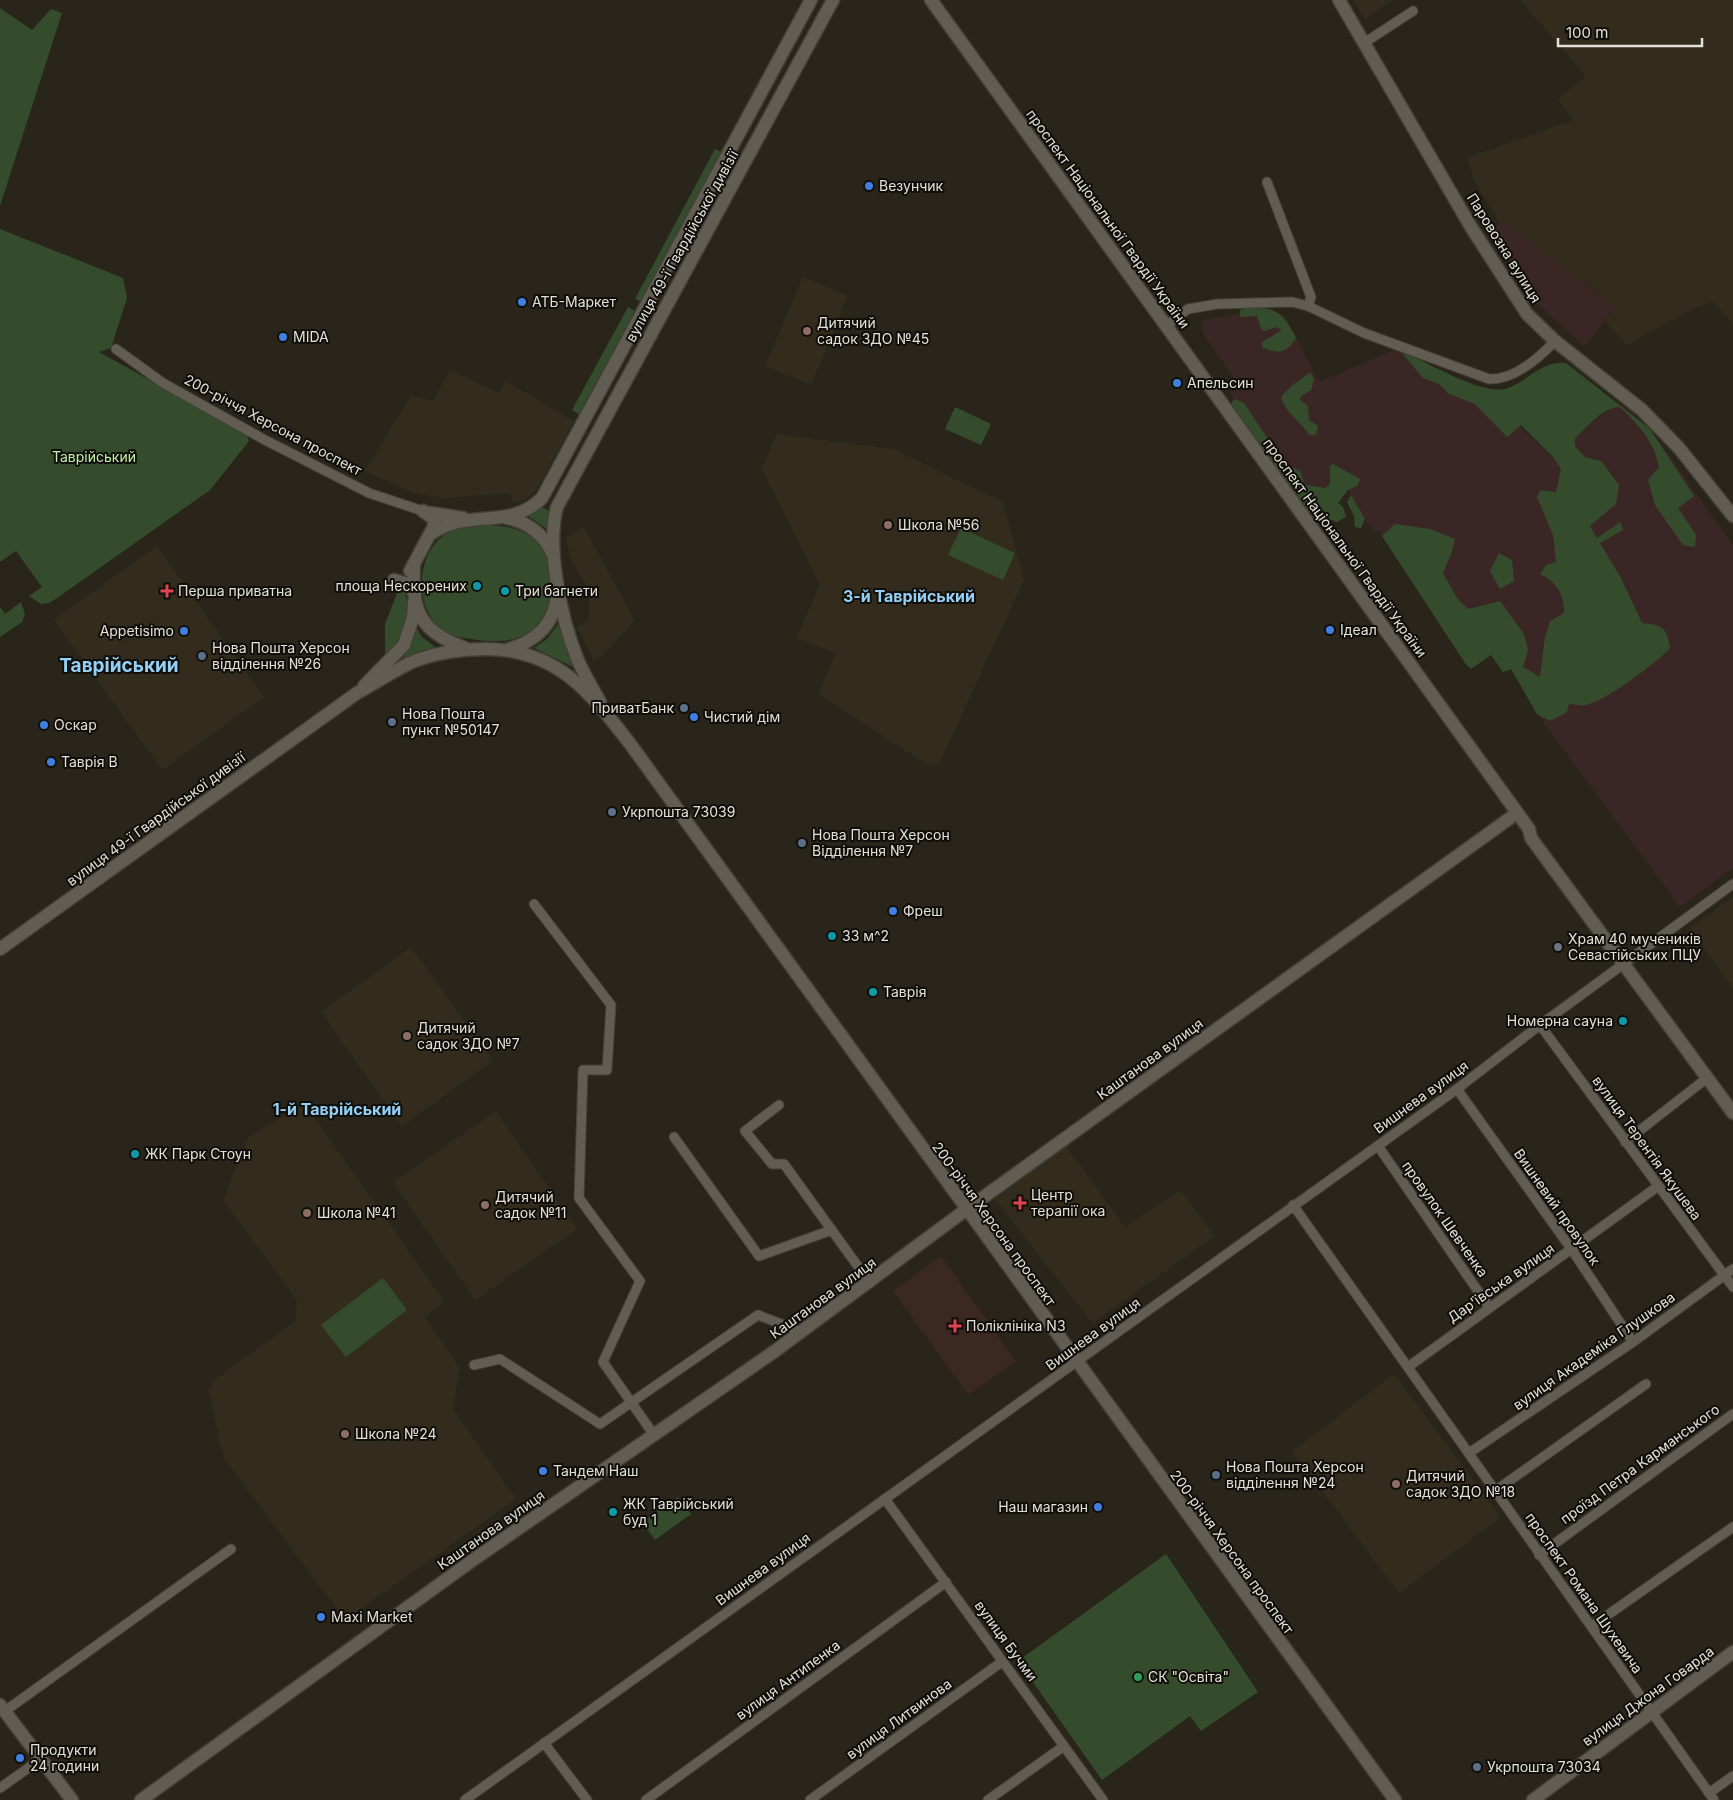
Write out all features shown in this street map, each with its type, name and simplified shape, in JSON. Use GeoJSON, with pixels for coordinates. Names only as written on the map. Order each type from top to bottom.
{"type":"FeatureCollection","features":[{"type":"Feature","properties":{"kind":"street","name":"вулиця 49-ї Гвардійської дивізії"},"geometry":{"type":"LineString","coordinates":[[505,518],[527,511],[542,498],[596,402],[685,232],[811,0]]}},
{"type":"Feature","properties":{"kind":"street"},"geometry":{"type":"LineString","coordinates":[[796,69],[799,52],[825,0]]}},
{"type":"Feature","properties":{"kind":"street","name":"вулиця 49-ї Гвардійської дивізії"},"geometry":{"type":"LineString","coordinates":[[556,562],[553,536],[557,507],[833,0]]}},
{"type":"Feature","properties":{"kind":"street","name":"проспект Національної Гвардії України"},"geometry":{"type":"LineString","coordinates":[[931,0],[1529,829],[1530,838],[1733,1113]]}},
{"type":"Feature","properties":{"kind":"street","name":"Паровозна вулиця"},"geometry":{"type":"LineString","coordinates":[[1339,0],[1471,227],[1516,300],[1555,341],[1642,410],[1679,448],[1733,516]]}},
{"type":"Feature","properties":{"kind":"street"},"geometry":{"type":"LineString","coordinates":[[1364,42],[1412,11]]}},
{"type":"Feature","properties":{"kind":"street"},"geometry":{"type":"LineString","coordinates":[[1267,182],[1311,297],[1308,306]]}},
{"type":"Feature","properties":{"kind":"street"},"geometry":{"type":"LineString","coordinates":[[596,402],[607,398],[642,334],[654,329],[653,314],[685,254],[685,232]]}},
{"type":"Feature","properties":{"kind":"street"},"geometry":{"type":"LineString","coordinates":[[1166,326],[1188,309],[1217,304],[1279,301],[1308,306],[1364,333],[1489,379],[1500,379],[1512,375],[1545,353],[1555,341]]}},
{"type":"Feature","properties":{"kind":"street","name":"200-річчя Херсона проспект"},"geometry":{"type":"LineString","coordinates":[[116,349],[163,383],[266,440],[369,493],[423,511]]}},
{"type":"Feature","properties":{"kind":"street"},"geometry":{"type":"LineString","coordinates":[[423,511],[468,519],[505,518],[520,521],[536,531],[548,544],[556,562],[567,630],[578,660],[606,713]]}},
{"type":"Feature","properties":{"kind":"street"},"geometry":{"type":"LineString","coordinates":[[423,511],[434,519],[432,533]]}},
{"type":"Feature","properties":{"kind":"street"},"geometry":{"type":"LineString","coordinates":[[467,649],[443,640],[428,629],[419,615],[415,593],[405,583],[394,580],[405,578],[414,565],[421,547],[432,533],[444,525],[468,519]]}},
{"type":"Feature","properties":{"kind":"street"},"geometry":{"type":"LineString","coordinates":[[357,693],[404,645],[413,618],[415,593],[414,565]]}},
{"type":"Feature","properties":{"kind":"street"},"geometry":{"type":"LineString","coordinates":[[509,649],[524,644],[539,635],[550,621],[556,604],[559,584]]}},
{"type":"Feature","properties":{"kind":"street"},"geometry":{"type":"LineString","coordinates":[[357,693],[415,661],[436,654],[467,649],[509,649],[525,652],[558,667],[606,713]]}},
{"type":"Feature","properties":{"kind":"street","name":"вулиця 49-ї Гвардійської дивізії"},"geometry":{"type":"LineString","coordinates":[[0,949],[357,693]]}},
{"type":"Feature","properties":{"kind":"street","name":"200-річчя Херсона проспект"},"geometry":{"type":"LineString","coordinates":[[606,713],[870,1079],[967,1209],[1076,1364],[1395,1800]]}},
{"type":"Feature","properties":{"kind":"street","name":"Каштанова вулиця"},"geometry":{"type":"LineString","coordinates":[[142,1800],[473,1560],[802,1332],[967,1209],[1517,813]]}},
{"type":"Feature","properties":{"kind":"street","name":"Вишнева вулиця"},"geometry":{"type":"LineString","coordinates":[[465,1800],[1076,1364],[1457,1089],[1540,1025],[1733,884]]}},
{"type":"Feature","properties":{"kind":"street"},"geometry":{"type":"LineString","coordinates":[[534,904],[611,1005],[607,1070],[583,1070],[579,1198],[640,1281],[603,1362],[654,1435]]}},
{"type":"Feature","properties":{"kind":"street","name":"вулиця Терентія Якушева"},"geometry":{"type":"LineString","coordinates":[[1540,1025],[1657,1187],[1733,1287]]}},
{"type":"Feature","properties":{"kind":"street"},"geometry":{"type":"LineString","coordinates":[[1625,1142],[1707,1078]]}},
{"type":"Feature","properties":{"kind":"street","name":"Вишневий провулок"},"geometry":{"type":"LineString","coordinates":[[1457,1089],[1572,1250],[1634,1342]]}},
{"type":"Feature","properties":{"kind":"street"},"geometry":{"type":"LineString","coordinates":[[779,1105],[745,1131],[772,1164],[784,1164],[870,1283]]}},
{"type":"Feature","properties":{"kind":"street"},"geometry":{"type":"LineString","coordinates":[[674,1137],[759,1256],[832,1230]]}},
{"type":"Feature","properties":{"kind":"street","name":"провулок Шевченка"},"geometry":{"type":"LineString","coordinates":[[1378,1146],[1489,1307]]}},
{"type":"Feature","properties":{"kind":"street","name":"Дар'ївська вулиця"},"geometry":{"type":"LineString","coordinates":[[1408,1367],[1657,1187]]}},
{"type":"Feature","properties":{"kind":"street","name":"проспект Романа Шухевича"},"geometry":{"type":"LineString","coordinates":[[1294,1205],[1539,1555],[1592,1626],[1712,1796]]}},
{"type":"Feature","properties":{"kind":"street","name":"вулиця Академіка Глушкова"},"geometry":{"type":"LineString","coordinates":[[1469,1453],[1634,1342],[1733,1269]]}},
{"type":"Feature","properties":{"kind":"street"},"geometry":{"type":"LineString","coordinates":[[474,1365],[500,1359],[600,1424],[758,1315],[802,1332]]}},
{"type":"Feature","properties":{"kind":"street"},"geometry":{"type":"LineString","coordinates":[[1495,1491],[1646,1384]]}},
{"type":"Feature","properties":{"kind":"street","name":"проїзд Петра Карманського"},"geometry":{"type":"LineString","coordinates":[[1539,1555],[1733,1414]]}},
{"type":"Feature","properties":{"kind":"street","name":"вулиця Бучми"},"geometry":{"type":"LineString","coordinates":[[885,1499],[1103,1800]]}},
{"type":"Feature","properties":{"kind":"street"},"geometry":{"type":"LineString","coordinates":[[1592,1626],[1733,1527]]}},
{"type":"Feature","properties":{"kind":"street"},"geometry":{"type":"LineString","coordinates":[[72,1800],[3,1708],[231,1549]]}},
{"type":"Feature","properties":{"kind":"street","name":"вулиця Антипенка"},"geometry":{"type":"LineString","coordinates":[[646,1800],[946,1582]]}},
{"type":"Feature","properties":{"kind":"street","name":"вулиця Джона Говарда"},"geometry":{"type":"LineString","coordinates":[[1533,1800],[1733,1652]]}},
{"type":"Feature","properties":{"kind":"street","name":"вулиця Литвинова"},"geometry":{"type":"LineString","coordinates":[[810,1800],[1003,1661]]}},
{"type":"Feature","properties":{"kind":"street"},"geometry":{"type":"LineString","coordinates":[[544,1743],[587,1800]]}},
{"type":"Feature","properties":{"kind":"street"},"geometry":{"type":"LineString","coordinates":[[988,1800],[1064,1746]]}},
{"type":"Feature","properties":{"kind":"street"},"geometry":{"type":"LineString","coordinates":[[0,1788],[41,1759]]}},
{"type":"Feature","properties":{"kind":"street"},"geometry":{"type":"LineString","coordinates":[[1712,1796],[1733,1776]]}},
{"type":"Feature","properties":{"kind":"shaded area"},"geometry":{"type":"Polygon","coordinates":[[[1353,0],[1393,0],[1365,19],[1353,0]]]}},
{"type":"Feature","properties":{"kind":"shaded area"},"geometry":{"type":"Polygon","coordinates":[[[1520,0],[1733,0],[1733,324],[1713,302],[1692,309],[1627,345],[1605,321],[1615,306],[1504,222],[1500,224],[1474,180],[1467,158],[1573,120],[1558,99],[1586,76],[1520,0]]]}},
{"type":"Feature","properties":{"kind":"shaded area"},"geometry":{"type":"Polygon","coordinates":[[[1503,221],[1615,306],[1585,347],[1535,302],[1490,232],[1503,221]]]}},
{"type":"Feature","properties":{"kind":"shaded area","name":"Дитячий садок ЗДО №45"},"geometry":{"type":"Polygon","coordinates":[[[803,277],[848,296],[811,385],[765,366],[803,277]]]}},
{"type":"Feature","properties":{"kind":"shaded area"},"geometry":{"type":"Polygon","coordinates":[[[1269,308],[1285,317],[1319,382],[1395,350],[1479,389],[1553,457],[1617,401],[1650,429],[1733,545],[1733,868],[1680,907],[1537,714],[1482,617],[1449,639],[1379,530],[1375,533],[1365,519],[1340,476],[1308,502],[1230,393],[1241,387],[1206,339],[1202,330],[1203,320],[1269,308]]]}},
{"type":"Feature","properties":{"kind":"shaded area"},"geometry":{"type":"Polygon","coordinates":[[[450,370],[499,393],[506,381],[574,421],[537,489],[523,501],[513,503],[510,493],[443,498],[417,494],[364,471],[411,396],[433,401],[450,370]]]}},
{"type":"Feature","properties":{"kind":"shaded area"},"geometry":{"type":"Polygon","coordinates":[[[777,434],[893,449],[1003,502],[1024,580],[940,762],[928,765],[818,694],[836,653],[796,638],[820,585],[761,468],[777,434]]]}},
{"type":"Feature","properties":{"kind":"shaded area"},"geometry":{"type":"Polygon","coordinates":[[[584,527],[635,621],[594,661],[577,627],[589,620],[589,590],[571,561],[566,537],[584,527]]]}},
{"type":"Feature","properties":{"kind":"shaded area"},"geometry":{"type":"Polygon","coordinates":[[[157,546],[264,697],[162,770],[54,620],[157,546]]]}},
{"type":"Feature","properties":{"kind":"shaded area"},"geometry":{"type":"Polygon","coordinates":[[[1733,897],[1733,988],[1690,928],[1733,897]]]}},
{"type":"Feature","properties":{"kind":"shaded area","name":"Дитячий садок ЗДО №7"},"geometry":{"type":"Polygon","coordinates":[[[411,947],[493,1061],[402,1126],[321,1012],[411,947]]]}},
{"type":"Feature","properties":{"kind":"shaded area","name":"Школа №24"},"geometry":{"type":"Polygon","coordinates":[[[305,1104],[444,1301],[425,1317],[460,1368],[453,1409],[516,1499],[345,1620],[224,1459],[208,1390],[217,1378],[295,1321],[297,1300],[223,1200],[249,1136],[305,1104]]]}},
{"type":"Feature","properties":{"kind":"shaded area","name":"Дитячий садок №11"},"geometry":{"type":"Polygon","coordinates":[[[496,1111],[577,1229],[475,1300],[393,1182],[496,1111]]]}},
{"type":"Feature","properties":{"kind":"shaded area"},"geometry":{"type":"Polygon","coordinates":[[[1066,1146],[1125,1227],[1180,1190],[1215,1236],[1092,1323],[995,1199],[1066,1146]]]}},
{"type":"Feature","properties":{"kind":"shaded area","name":"Поліклініка N3"},"geometry":{"type":"Polygon","coordinates":[[[941,1256],[1016,1361],[968,1395],[893,1291],[941,1256]]]}},
{"type":"Feature","properties":{"kind":"shaded area","name":"Дитячий садок ЗДО №18"},"geometry":{"type":"Polygon","coordinates":[[[1394,1374],[1501,1517],[1399,1593],[1292,1451],[1394,1374]]]}},
{"type":"Feature","properties":{"kind":"green space"},"geometry":{"type":"Polygon","coordinates":[[[0,8],[32,30],[51,9],[62,13],[0,206],[0,8]]]}},
{"type":"Feature","properties":{"kind":"green space"},"geometry":{"type":"Polygon","coordinates":[[[715,149],[721,152],[642,302],[635,299],[715,149]]]}},
{"type":"Feature","properties":{"kind":"green space","name":"Таврійський"},"geometry":{"type":"Polygon","coordinates":[[[0,229],[123,278],[127,298],[111,348],[99,352],[246,433],[249,441],[210,490],[60,596],[49,603],[41,604],[29,596],[42,587],[16,551],[0,562],[0,229]]]}},
{"type":"Feature","properties":{"kind":"green space"},"geometry":{"type":"Polygon","coordinates":[[[628,307],[635,311],[579,414],[572,410],[628,307]]]}},
{"type":"Feature","properties":{"kind":"green space"},"geometry":{"type":"Polygon","coordinates":[[[1248,307],[1273,310],[1283,317],[1296,338],[1293,343],[1286,350],[1277,352],[1262,347],[1262,342],[1282,330],[1276,327],[1265,331],[1261,329],[1257,316],[1240,317],[1240,310],[1248,307]]]}},
{"type":"Feature","properties":{"kind":"green space"},"geometry":{"type":"Polygon","coordinates":[[[1402,353],[1408,354],[1472,384],[1498,390],[1516,385],[1549,365],[1566,363],[1650,429],[1694,496],[1678,508],[1696,535],[1695,547],[1683,545],[1655,505],[1648,480],[1659,467],[1657,457],[1644,434],[1620,407],[1608,410],[1602,414],[1575,438],[1575,446],[1585,457],[1601,461],[1619,485],[1616,504],[1590,526],[1597,538],[1620,522],[1623,530],[1600,543],[1621,578],[1642,623],[1659,626],[1665,631],[1667,636],[1670,648],[1643,672],[1617,690],[1593,703],[1583,705],[1569,704],[1567,712],[1550,721],[1537,714],[1511,669],[1503,672],[1491,655],[1471,669],[1465,663],[1382,536],[1395,524],[1430,529],[1455,539],[1443,573],[1457,598],[1468,609],[1500,601],[1524,634],[1528,650],[1523,667],[1540,677],[1545,637],[1550,621],[1564,613],[1564,606],[1561,595],[1555,585],[1540,574],[1546,565],[1556,562],[1553,535],[1537,497],[1540,490],[1556,492],[1561,469],[1553,457],[1521,425],[1507,437],[1475,404],[1449,394],[1439,384],[1423,378],[1402,353]]]}},
{"type":"Feature","properties":{"kind":"green space"},"geometry":{"type":"Polygon","coordinates":[[[1310,372],[1314,379],[1311,390],[1301,396],[1300,400],[1308,406],[1309,420],[1318,426],[1316,435],[1309,435],[1286,409],[1281,398],[1310,372]]]}},
{"type":"Feature","properties":{"kind":"green space"},"geometry":{"type":"Polygon","coordinates":[[[1234,399],[1244,403],[1284,463],[1300,471],[1305,485],[1325,488],[1330,484],[1330,466],[1333,464],[1360,479],[1357,486],[1348,490],[1338,503],[1343,507],[1346,517],[1337,522],[1308,512],[1231,404],[1234,399]]]}},
{"type":"Feature","properties":{"kind":"green space"},"geometry":{"type":"Polygon","coordinates":[[[955,407],[991,424],[981,445],[945,429],[955,407]]]}},
{"type":"Feature","properties":{"kind":"green space"},"geometry":{"type":"Polygon","coordinates":[[[1351,495],[1365,519],[1361,528],[1355,527],[1354,516],[1347,502],[1351,495]]]}},
{"type":"Feature","properties":{"kind":"green space"},"geometry":{"type":"Polygon","coordinates":[[[542,507],[550,511],[547,529],[528,516],[542,507]]]}},
{"type":"Feature","properties":{"kind":"green space"},"geometry":{"type":"Polygon","coordinates":[[[474,526],[501,526],[528,534],[540,546],[547,558],[551,585],[550,599],[545,612],[529,632],[509,640],[488,641],[473,639],[459,637],[444,631],[433,620],[425,605],[422,589],[423,572],[428,556],[436,542],[449,532],[474,526]]]}},
{"type":"Feature","properties":{"kind":"green space"},"geometry":{"type":"Polygon","coordinates":[[[961,528],[1015,553],[1003,580],[948,555],[961,528]]]}},
{"type":"Feature","properties":{"kind":"green space"},"geometry":{"type":"Polygon","coordinates":[[[1499,553],[1512,560],[1514,581],[1500,589],[1490,571],[1499,553]]]}},
{"type":"Feature","properties":{"kind":"green space"},"geometry":{"type":"Polygon","coordinates":[[[400,586],[403,587],[406,596],[407,614],[402,632],[385,655],[385,624],[400,586]]]}},
{"type":"Feature","properties":{"kind":"green space"},"geometry":{"type":"Polygon","coordinates":[[[21,602],[25,614],[22,622],[0,637],[0,607],[5,614],[21,602]]]}},
{"type":"Feature","properties":{"kind":"green space"},"geometry":{"type":"Polygon","coordinates":[[[559,623],[573,667],[534,648],[547,639],[559,623]]]}},
{"type":"Feature","properties":{"kind":"green space"},"geometry":{"type":"Polygon","coordinates":[[[417,628],[421,636],[435,647],[420,651],[401,661],[412,644],[417,628]]]}},
{"type":"Feature","properties":{"kind":"green space"},"geometry":{"type":"Polygon","coordinates":[[[383,1278],[407,1310],[346,1357],[321,1325],[383,1278]]]}},
{"type":"Feature","properties":{"kind":"green space"},"geometry":{"type":"Polygon","coordinates":[[[678,1497],[691,1514],[655,1540],[642,1522],[678,1497]]]}},
{"type":"Feature","properties":{"kind":"green space","name":"СК \"Освіта\""},"geometry":{"type":"Polygon","coordinates":[[[1166,1554],[1258,1692],[1201,1731],[1190,1716],[1102,1780],[1018,1661],[1166,1554]]]}},
{"type":"Feature","properties":{"kind":"place","name":"Везунчик"},"geometry":{"type":"Point","coordinates":[869,186]}},
{"type":"Feature","properties":{"kind":"place","name":"АТБ-Маркет"},"geometry":{"type":"Point","coordinates":[522,302]}},
{"type":"Feature","properties":{"kind":"place","name":"Дитячий садок ЗДО №45"},"geometry":{"type":"Point","coordinates":[807,331]}},
{"type":"Feature","properties":{"kind":"place","name":"MIDA"},"geometry":{"type":"Point","coordinates":[283,337]}},
{"type":"Feature","properties":{"kind":"place","name":"Апельсин"},"geometry":{"type":"Point","coordinates":[1177,383]}},
{"type":"Feature","properties":{"kind":"place","name":"Школа №56"},"geometry":{"type":"Point","coordinates":[888,525]}},
{"type":"Feature","properties":{"kind":"place","name":"площа Нескорених"},"geometry":{"type":"Point","coordinates":[477,586]}},
{"type":"Feature","properties":{"kind":"place","name":"Перша приватна"},"geometry":{"type":"Point","coordinates":[167,591]}},
{"type":"Feature","properties":{"kind":"place","name":"Три багнети"},"geometry":{"type":"Point","coordinates":[505,591]}},
{"type":"Feature","properties":{"kind":"place","name":"Ідеал"},"geometry":{"type":"Point","coordinates":[1330,630]}},
{"type":"Feature","properties":{"kind":"place","name":"Appetisimo"},"geometry":{"type":"Point","coordinates":[184,631]}},
{"type":"Feature","properties":{"kind":"place","name":"Нова Пошта Херсон відділення №26"},"geometry":{"type":"Point","coordinates":[202,656]}},
{"type":"Feature","properties":{"kind":"place","name":"ПриватБанк"},"geometry":{"type":"Point","coordinates":[684,708]}},
{"type":"Feature","properties":{"kind":"place","name":"Чистий дім"},"geometry":{"type":"Point","coordinates":[694,717]}},
{"type":"Feature","properties":{"kind":"place","name":"Нова Пошта пункт №50147"},"geometry":{"type":"Point","coordinates":[392,722]}},
{"type":"Feature","properties":{"kind":"place","name":"Оскар"},"geometry":{"type":"Point","coordinates":[44,725]}},
{"type":"Feature","properties":{"kind":"place","name":"Таврія В"},"geometry":{"type":"Point","coordinates":[51,762]}},
{"type":"Feature","properties":{"kind":"place","name":"Укрпошта 73039"},"geometry":{"type":"Point","coordinates":[612,812]}},
{"type":"Feature","properties":{"kind":"place","name":"Нова Пошта Херсон Відділення №7"},"geometry":{"type":"Point","coordinates":[802,843]}},
{"type":"Feature","properties":{"kind":"place","name":"Фреш"},"geometry":{"type":"Point","coordinates":[893,911]}},
{"type":"Feature","properties":{"kind":"place","name":"33 м^2"},"geometry":{"type":"Point","coordinates":[832,936]}},
{"type":"Feature","properties":{"kind":"place","name":"Храм 40 мучеників Севастійських ПЦУ"},"geometry":{"type":"Point","coordinates":[1558,947]}},
{"type":"Feature","properties":{"kind":"place","name":"Таврія"},"geometry":{"type":"Point","coordinates":[873,992]}},
{"type":"Feature","properties":{"kind":"place","name":"Номерна сауна"},"geometry":{"type":"Point","coordinates":[1623,1021]}},
{"type":"Feature","properties":{"kind":"place","name":"Дитячий садок ЗДО №7"},"geometry":{"type":"Point","coordinates":[407,1036]}},
{"type":"Feature","properties":{"kind":"place","name":"ЖК Парк Стоун"},"geometry":{"type":"Point","coordinates":[135,1154]}},
{"type":"Feature","properties":{"kind":"place","name":"Центр терапії ока"},"geometry":{"type":"Point","coordinates":[1020,1203]}},
{"type":"Feature","properties":{"kind":"place","name":"Дитячий садок №11"},"geometry":{"type":"Point","coordinates":[485,1205]}},
{"type":"Feature","properties":{"kind":"place","name":"Школа №41"},"geometry":{"type":"Point","coordinates":[307,1213]}},
{"type":"Feature","properties":{"kind":"place","name":"Поліклініка N3"},"geometry":{"type":"Point","coordinates":[955,1326]}},
{"type":"Feature","properties":{"kind":"place","name":"Школа №24"},"geometry":{"type":"Point","coordinates":[345,1434]}},
{"type":"Feature","properties":{"kind":"place","name":"Тандем Наш"},"geometry":{"type":"Point","coordinates":[543,1471]}},
{"type":"Feature","properties":{"kind":"place","name":"Нова Пошта Херсон відділення №24"},"geometry":{"type":"Point","coordinates":[1216,1475]}},
{"type":"Feature","properties":{"kind":"place","name":"Дитячий садок ЗДО №18"},"geometry":{"type":"Point","coordinates":[1396,1484]}},
{"type":"Feature","properties":{"kind":"place","name":"Наш магазин"},"geometry":{"type":"Point","coordinates":[1098,1507]}},
{"type":"Feature","properties":{"kind":"place","name":"ЖК Таврійський буд 1"},"geometry":{"type":"Point","coordinates":[613,1512]}},
{"type":"Feature","properties":{"kind":"place","name":"Maxi Market"},"geometry":{"type":"Point","coordinates":[321,1617]}},
{"type":"Feature","properties":{"kind":"place","name":"СК \"Освіта\""},"geometry":{"type":"Point","coordinates":[1138,1677]}},
{"type":"Feature","properties":{"kind":"place","name":"Продукти 24 години"},"geometry":{"type":"Point","coordinates":[20,1758]}},
{"type":"Feature","properties":{"kind":"place","name":"Укрпошта 73034"},"geometry":{"type":"Point","coordinates":[1477,1767]}},
{"type":"Feature","properties":{"kind":"district","name":"3-й Таврійський"},"geometry":{"type":"Point","coordinates":[909,596]}},
{"type":"Feature","properties":{"kind":"district","name":"Таврійський"},"geometry":{"type":"Point","coordinates":[119,665]}},
{"type":"Feature","properties":{"kind":"district","name":"1-й Таврійський"},"geometry":{"type":"Point","coordinates":[337,1109]}}]}
